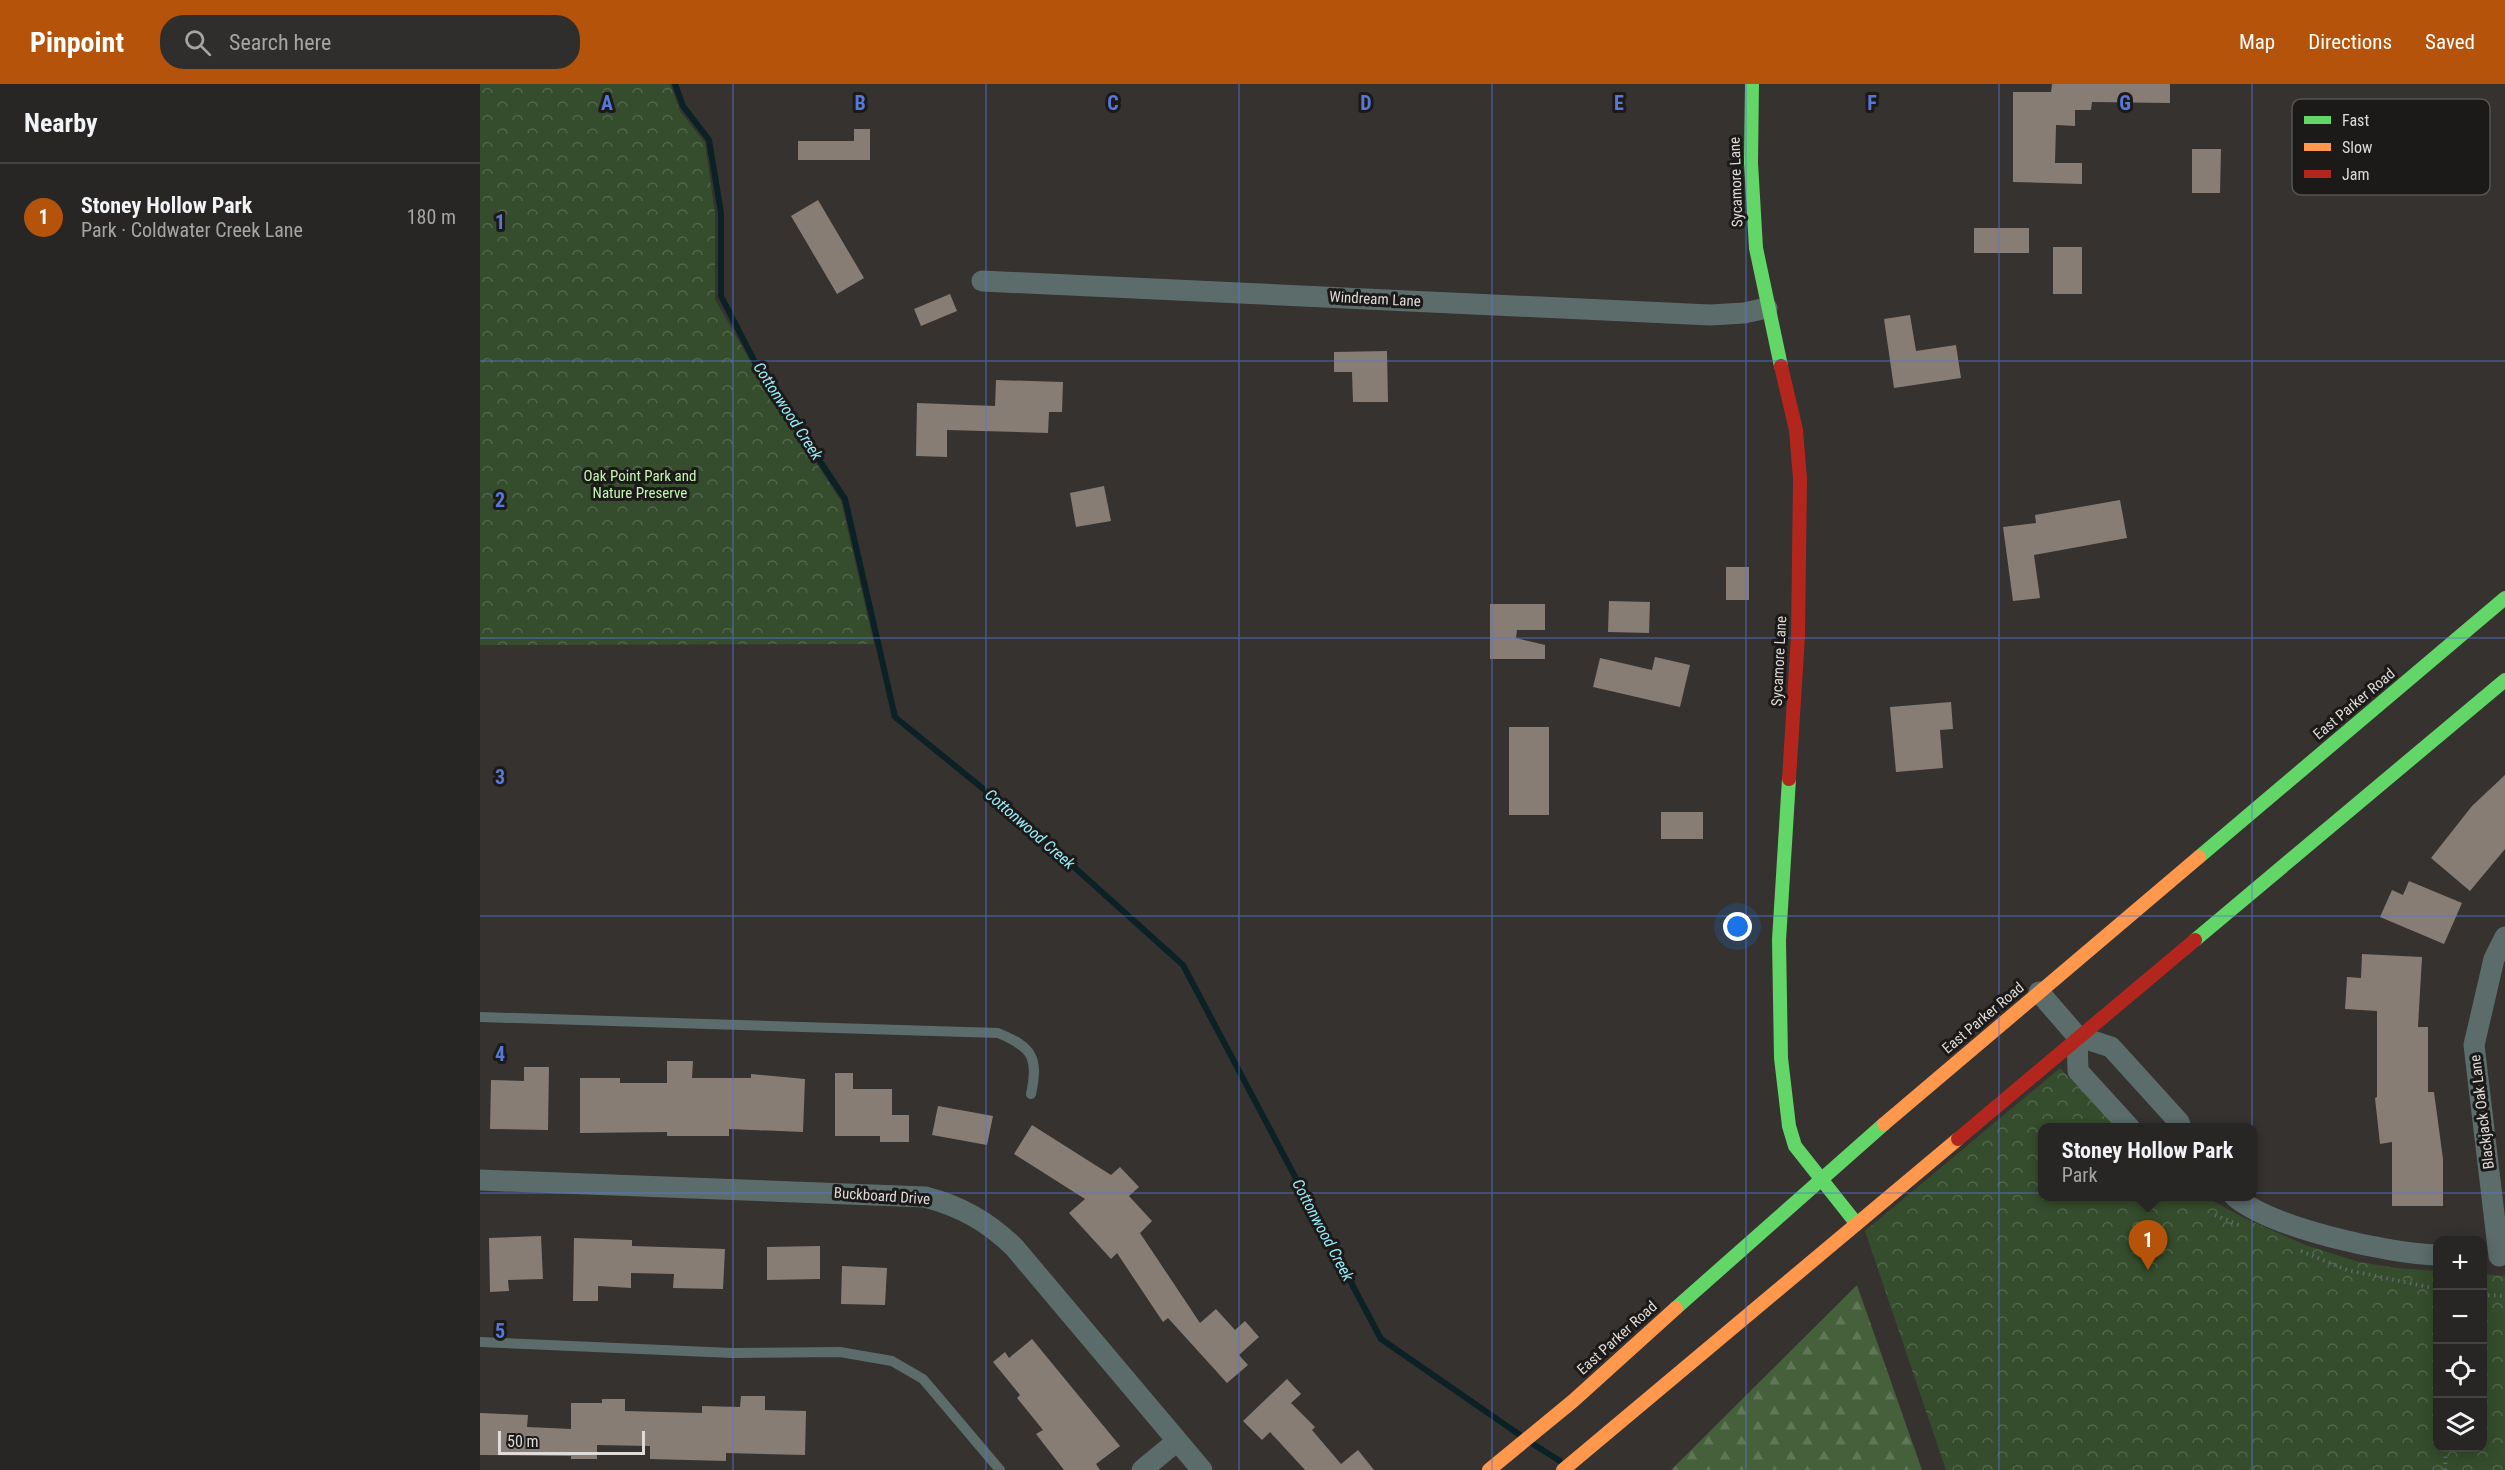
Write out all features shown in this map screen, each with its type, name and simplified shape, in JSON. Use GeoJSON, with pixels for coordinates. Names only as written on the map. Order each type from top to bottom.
{"type":"FeatureCollection","features":[{"type":"Feature","properties":{"kind":"main road","name":"Sycamore Lane"},"geometry":{"type":"LineString","coordinates":[[1752,84],[1753,216],[1759,270],[1796,430],[1800,479],[1798,627],[1779,940],[1781,1058],[1792,1137],[1800,1155],[1856,1222]]}},
{"type":"Feature","properties":{"kind":"main road","name":"East Parker Road"},"geometry":{"type":"LineString","coordinates":[[1489,1470],[1573,1401],[1819,1179],[2505,598]]}},
{"type":"Feature","properties":{"kind":"main road"},"geometry":{"type":"LineString","coordinates":[[1563,1470],[2505,680]]}},
{"type":"Feature","properties":{"kind":"street","name":"Windream Lane"},"geometry":{"type":"LineString","coordinates":[[982,282],[1710,315],[1744,313],[1767,308]]}},
{"type":"Feature","properties":{"kind":"street","name":"Blackjack Oak Lane"},"geometry":{"type":"LineString","coordinates":[[2496,1256],[2474,1045],[2494,959],[2505,937]]}},
{"type":"Feature","properties":{"kind":"street"},"geometry":{"type":"LineString","coordinates":[[2039,992],[2078,1036],[2111,1047],[2179,1123]]}},
{"type":"Feature","properties":{"kind":"street"},"geometry":{"type":"LineString","coordinates":[[2078,1036],[2078,1071],[2125,1123]]}},
{"type":"Feature","properties":{"kind":"street","name":"Buckboard Drive"},"geometry":{"type":"LineString","coordinates":[[480,1180],[925,1197],[955,1205],[993,1226],[1014,1247],[1202,1470]]}},
{"type":"Feature","properties":{"kind":"street"},"geometry":{"type":"LineString","coordinates":[[2239,1201],[2247,1207],[2312,1231],[2412,1254],[2433,1255]]}},
{"type":"Feature","properties":{"kind":"street"},"geometry":{"type":"LineString","coordinates":[[1142,1470],[1177,1441]]}},
{"type":"Feature","properties":{"kind":"lane"},"geometry":{"type":"LineString","coordinates":[[480,1017],[998,1033],[1023,1043],[1031,1057],[1035,1075],[1031,1094]]}},
{"type":"Feature","properties":{"kind":"lane"},"geometry":{"type":"LineString","coordinates":[[480,1342],[732,1353],[840,1352],[892,1361],[923,1378],[1000,1470]]}},
{"type":"Feature","properties":{"kind":"path"},"geometry":{"type":"LineString","coordinates":[[2487,1295],[2505,1296]]}},
{"type":"Feature","properties":{"kind":"path"},"geometry":{"type":"LineString","coordinates":[[2445,1470],[2446,1452]]}},
{"type":"Feature","properties":{"kind":"green space","name":"Oak Point Park and Nature Preserve"},"geometry":{"type":"Polygon","coordinates":[[[480,84],[670,84],[680,111],[705,143],[715,213],[715,299],[754,368],[841,501],[874,644],[480,645],[480,84]]]}},
{"type":"Feature","properties":{"kind":"green space"},"geometry":{"type":"Polygon","coordinates":[[[2060,1068],[2113,1123],[2038,1123],[2038,1201],[2213,1201],[2244,1218],[2308,1246],[2359,1262],[2433,1271],[2433,1452],[2487,1452],[2487,1274],[2505,1276],[2505,1470],[1946,1470],[1865,1231],[2060,1068]]]}},
{"type":"Feature","properties":{"kind":"green space"},"geometry":{"type":"Polygon","coordinates":[[[1857,1285],[1922,1470],[1671,1470],[1857,1285]]]}},
{"type":"Feature","properties":{"kind":"building"},"geometry":{"type":"Polygon","coordinates":[[[2052,84],[2170,84],[2170,103],[2092,102],[2091,110],[2075,110],[2075,126],[2056,125],[2055,163],[2082,163],[2082,184],[2013,182],[2013,92],[2051,92],[2052,84]]]}},
{"type":"Feature","properties":{"kind":"building"},"geometry":{"type":"Polygon","coordinates":[[[854,129],[870,129],[870,160],[798,160],[798,141],[854,141],[854,129]]]}},
{"type":"Feature","properties":{"kind":"building"},"geometry":{"type":"Polygon","coordinates":[[[2192,149],[2221,149],[2220,193],[2192,193],[2192,149]]]}},
{"type":"Feature","properties":{"kind":"building"},"geometry":{"type":"Polygon","coordinates":[[[818,200],[864,278],[837,294],[791,216],[818,200]]]}},
{"type":"Feature","properties":{"kind":"building"},"geometry":{"type":"Polygon","coordinates":[[[1974,228],[2029,228],[2029,253],[1974,253],[1974,228]]]}},
{"type":"Feature","properties":{"kind":"building"},"geometry":{"type":"Polygon","coordinates":[[[2053,247],[2082,247],[2082,294],[2053,294],[2053,247]]]}},
{"type":"Feature","properties":{"kind":"building"},"geometry":{"type":"Polygon","coordinates":[[[950,294],[957,311],[921,326],[914,309],[950,294]]]}},
{"type":"Feature","properties":{"kind":"building"},"geometry":{"type":"Polygon","coordinates":[[[1910,315],[1916,351],[1956,345],[1961,378],[1894,388],[1884,319],[1910,315]]]}},
{"type":"Feature","properties":{"kind":"building"},"geometry":{"type":"Polygon","coordinates":[[[1387,351],[1388,402],[1353,402],[1352,372],[1334,372],[1334,352],[1387,351]]]}},
{"type":"Feature","properties":{"kind":"building"},"geometry":{"type":"Polygon","coordinates":[[[996,380],[1063,382],[1062,412],[1049,412],[1048,433],[947,430],[947,457],[916,456],[917,403],[995,406],[996,380]]]}},
{"type":"Feature","properties":{"kind":"building"},"geometry":{"type":"Polygon","coordinates":[[[1104,486],[1111,521],[1076,527],[1070,493],[1104,486]]]}},
{"type":"Feature","properties":{"kind":"building"},"geometry":{"type":"Polygon","coordinates":[[[2120,500],[2127,538],[2034,555],[2040,598],[2013,601],[2003,527],[2036,523],[2035,515],[2120,500]]]}},
{"type":"Feature","properties":{"kind":"building"},"geometry":{"type":"Polygon","coordinates":[[[1726,567],[1749,567],[1749,600],[1726,600],[1726,567]]]}},
{"type":"Feature","properties":{"kind":"building"},"geometry":{"type":"Polygon","coordinates":[[[1609,601],[1650,602],[1649,633],[1608,632],[1609,601]]]}},
{"type":"Feature","properties":{"kind":"building"},"geometry":{"type":"Polygon","coordinates":[[[1490,604],[1545,604],[1545,630],[1517,630],[1516,638],[1545,645],[1545,659],[1490,659],[1490,604]]]}},
{"type":"Feature","properties":{"kind":"building"},"geometry":{"type":"Polygon","coordinates":[[[1655,657],[1690,665],[1680,707],[1593,687],[1600,658],[1652,670],[1655,657]]]}},
{"type":"Feature","properties":{"kind":"building"},"geometry":{"type":"Polygon","coordinates":[[[1951,702],[1953,729],[1940,730],[1943,768],[1896,772],[1890,707],[1951,702]]]}},
{"type":"Feature","properties":{"kind":"building"},"geometry":{"type":"Polygon","coordinates":[[[1509,727],[1549,727],[1549,815],[1509,815],[1509,727]]]}},
{"type":"Feature","properties":{"kind":"building"},"geometry":{"type":"Polygon","coordinates":[[[2505,775],[2505,849],[2470,891],[2431,858],[2472,806],[2505,775]]]}},
{"type":"Feature","properties":{"kind":"building"},"geometry":{"type":"Polygon","coordinates":[[[1661,812],[1703,812],[1703,839],[1661,839],[1661,812]]]}},
{"type":"Feature","properties":{"kind":"building"},"geometry":{"type":"Polygon","coordinates":[[[2409,881],[2462,903],[2444,944],[2380,917],[2392,890],[2403,895],[2409,881]]]}},
{"type":"Feature","properties":{"kind":"building"},"geometry":{"type":"Polygon","coordinates":[[[2362,954],[2422,957],[2418,1027],[2428,1027],[2428,1092],[2434,1092],[2443,1159],[2443,1206],[2392,1206],[2392,1142],[2380,1144],[2375,1098],[2377,1097],[2377,1011],[2345,1009],[2347,977],[2361,978],[2362,954]]]}},
{"type":"Feature","properties":{"kind":"building"},"geometry":{"type":"Polygon","coordinates":[[[667,1061],[693,1061],[692,1078],[751,1078],[751,1074],[805,1079],[803,1132],[729,1129],[729,1136],[667,1136],[667,1132],[580,1133],[580,1078],[620,1078],[620,1083],[667,1083],[667,1061]]]}},
{"type":"Feature","properties":{"kind":"building"},"geometry":{"type":"Polygon","coordinates":[[[524,1067],[549,1067],[548,1130],[490,1129],[491,1080],[524,1081],[524,1067]]]}},
{"type":"Feature","properties":{"kind":"building"},"geometry":{"type":"Polygon","coordinates":[[[835,1073],[853,1073],[853,1089],[892,1089],[892,1115],[909,1115],[909,1142],[880,1142],[880,1136],[835,1136],[835,1073]]]}},
{"type":"Feature","properties":{"kind":"building"},"geometry":{"type":"Polygon","coordinates":[[[938,1106],[993,1116],[987,1145],[932,1135],[938,1106]]]}},
{"type":"Feature","properties":{"kind":"building"},"geometry":{"type":"Polygon","coordinates":[[[1032,1125],[1111,1175],[1120,1167],[1139,1187],[1129,1196],[1152,1221],[1140,1233],[1200,1323],[1216,1309],[1235,1330],[1245,1321],[1259,1337],[1239,1355],[1248,1365],[1227,1383],[1168,1318],[1163,1322],[1117,1253],[1111,1259],[1069,1213],[1085,1199],[1014,1154],[1032,1125]]]}},
{"type":"Feature","properties":{"kind":"building"},"geometry":{"type":"Polygon","coordinates":[[[541,1236],[543,1279],[508,1280],[509,1291],[490,1292],[489,1238],[541,1236]]]}},
{"type":"Feature","properties":{"kind":"building"},"geometry":{"type":"Polygon","coordinates":[[[574,1238],[632,1240],[632,1246],[725,1249],[723,1289],[673,1288],[674,1274],[631,1273],[631,1288],[598,1286],[598,1301],[573,1301],[574,1238]]]}},
{"type":"Feature","properties":{"kind":"building"},"geometry":{"type":"Polygon","coordinates":[[[820,1246],[820,1279],[767,1280],[767,1247],[820,1246]]]}},
{"type":"Feature","properties":{"kind":"building"},"geometry":{"type":"Polygon","coordinates":[[[842,1266],[887,1268],[885,1305],[841,1304],[842,1266]]]}},
{"type":"Feature","properties":{"kind":"building"},"geometry":{"type":"Polygon","coordinates":[[[1032,1339],[1120,1446],[1096,1464],[1100,1470],[1064,1470],[1036,1434],[1043,1430],[1017,1398],[1020,1395],[993,1362],[1005,1352],[1009,1358],[1032,1339]]]}},
{"type":"Feature","properties":{"kind":"building"},"geometry":{"type":"Polygon","coordinates":[[[1287,1379],[1301,1394],[1291,1403],[1315,1427],[1312,1430],[1341,1464],[1358,1450],[1374,1470],[1305,1470],[1270,1432],[1262,1440],[1243,1421],[1287,1379]]]}},
{"type":"Feature","properties":{"kind":"building"},"geometry":{"type":"Polygon","coordinates":[[[741,1396],[765,1396],[765,1410],[806,1411],[805,1455],[726,1453],[726,1461],[650,1459],[650,1446],[597,1445],[597,1459],[571,1459],[571,1456],[480,1455],[480,1413],[528,1415],[527,1427],[571,1429],[571,1403],[602,1403],[602,1399],[625,1399],[625,1411],[702,1413],[702,1406],[740,1407],[741,1396]]]}},
{"type":"Feature","properties":{"kind":"waterway","name":"Cottonwood Creek"},"geometry":{"type":"LineString","coordinates":[[675,84],[683,106],[709,140],[721,213],[721,296],[757,366],[845,499],[895,717],[1024,822],[1183,965],[1381,1339],[1520,1435]]}},
{"type":"Feature","properties":{"kind":"waterway","name":"Cottonwood Creek"},"geometry":{"type":"LineString","coordinates":[[1533,1444],[1560,1461]]}},
{"type":"Feature","properties":{"kind":"traffic: fast"},"geometry":{"type":"LineString","coordinates":[[1752,84],[1751,163],[1756,248],[1781,366]]}},
{"type":"Feature","properties":{"kind":"traffic: fast"},"geometry":{"type":"LineString","coordinates":[[2199,857],[2505,598]]}},
{"type":"Feature","properties":{"kind":"traffic: fast"},"geometry":{"type":"LineString","coordinates":[[2195,940],[2505,680]]}},
{"type":"Feature","properties":{"kind":"traffic: fast"},"geometry":{"type":"LineString","coordinates":[[1789,779],[1779,940],[1781,1058],[1789,1126],[1795,1146],[1856,1223]]}},
{"type":"Feature","properties":{"kind":"traffic: fast"},"geometry":{"type":"LineString","coordinates":[[1676,1308],[1884,1124]]}},
{"type":"Feature","properties":{"kind":"traffic: slow"},"geometry":{"type":"LineString","coordinates":[[1884,1124],[2199,857]]}},
{"type":"Feature","properties":{"kind":"traffic: slow"},"geometry":{"type":"LineString","coordinates":[[1563,1470],[1958,1139]]}},
{"type":"Feature","properties":{"kind":"traffic: slow"},"geometry":{"type":"LineString","coordinates":[[1489,1470],[1573,1401],[1676,1308]]}},
{"type":"Feature","properties":{"kind":"traffic: jam"},"geometry":{"type":"LineString","coordinates":[[1781,366],[1796,430],[1800,479],[1798,636],[1789,779]]}},
{"type":"Feature","properties":{"kind":"traffic: jam"},"geometry":{"type":"LineString","coordinates":[[1958,1139],[2195,940]]}},
{"type":"Feature","properties":{"kind":"place","name":"Stoney Hollow Park"},"geometry":{"type":"Point","coordinates":[2148,1270]}}]}
